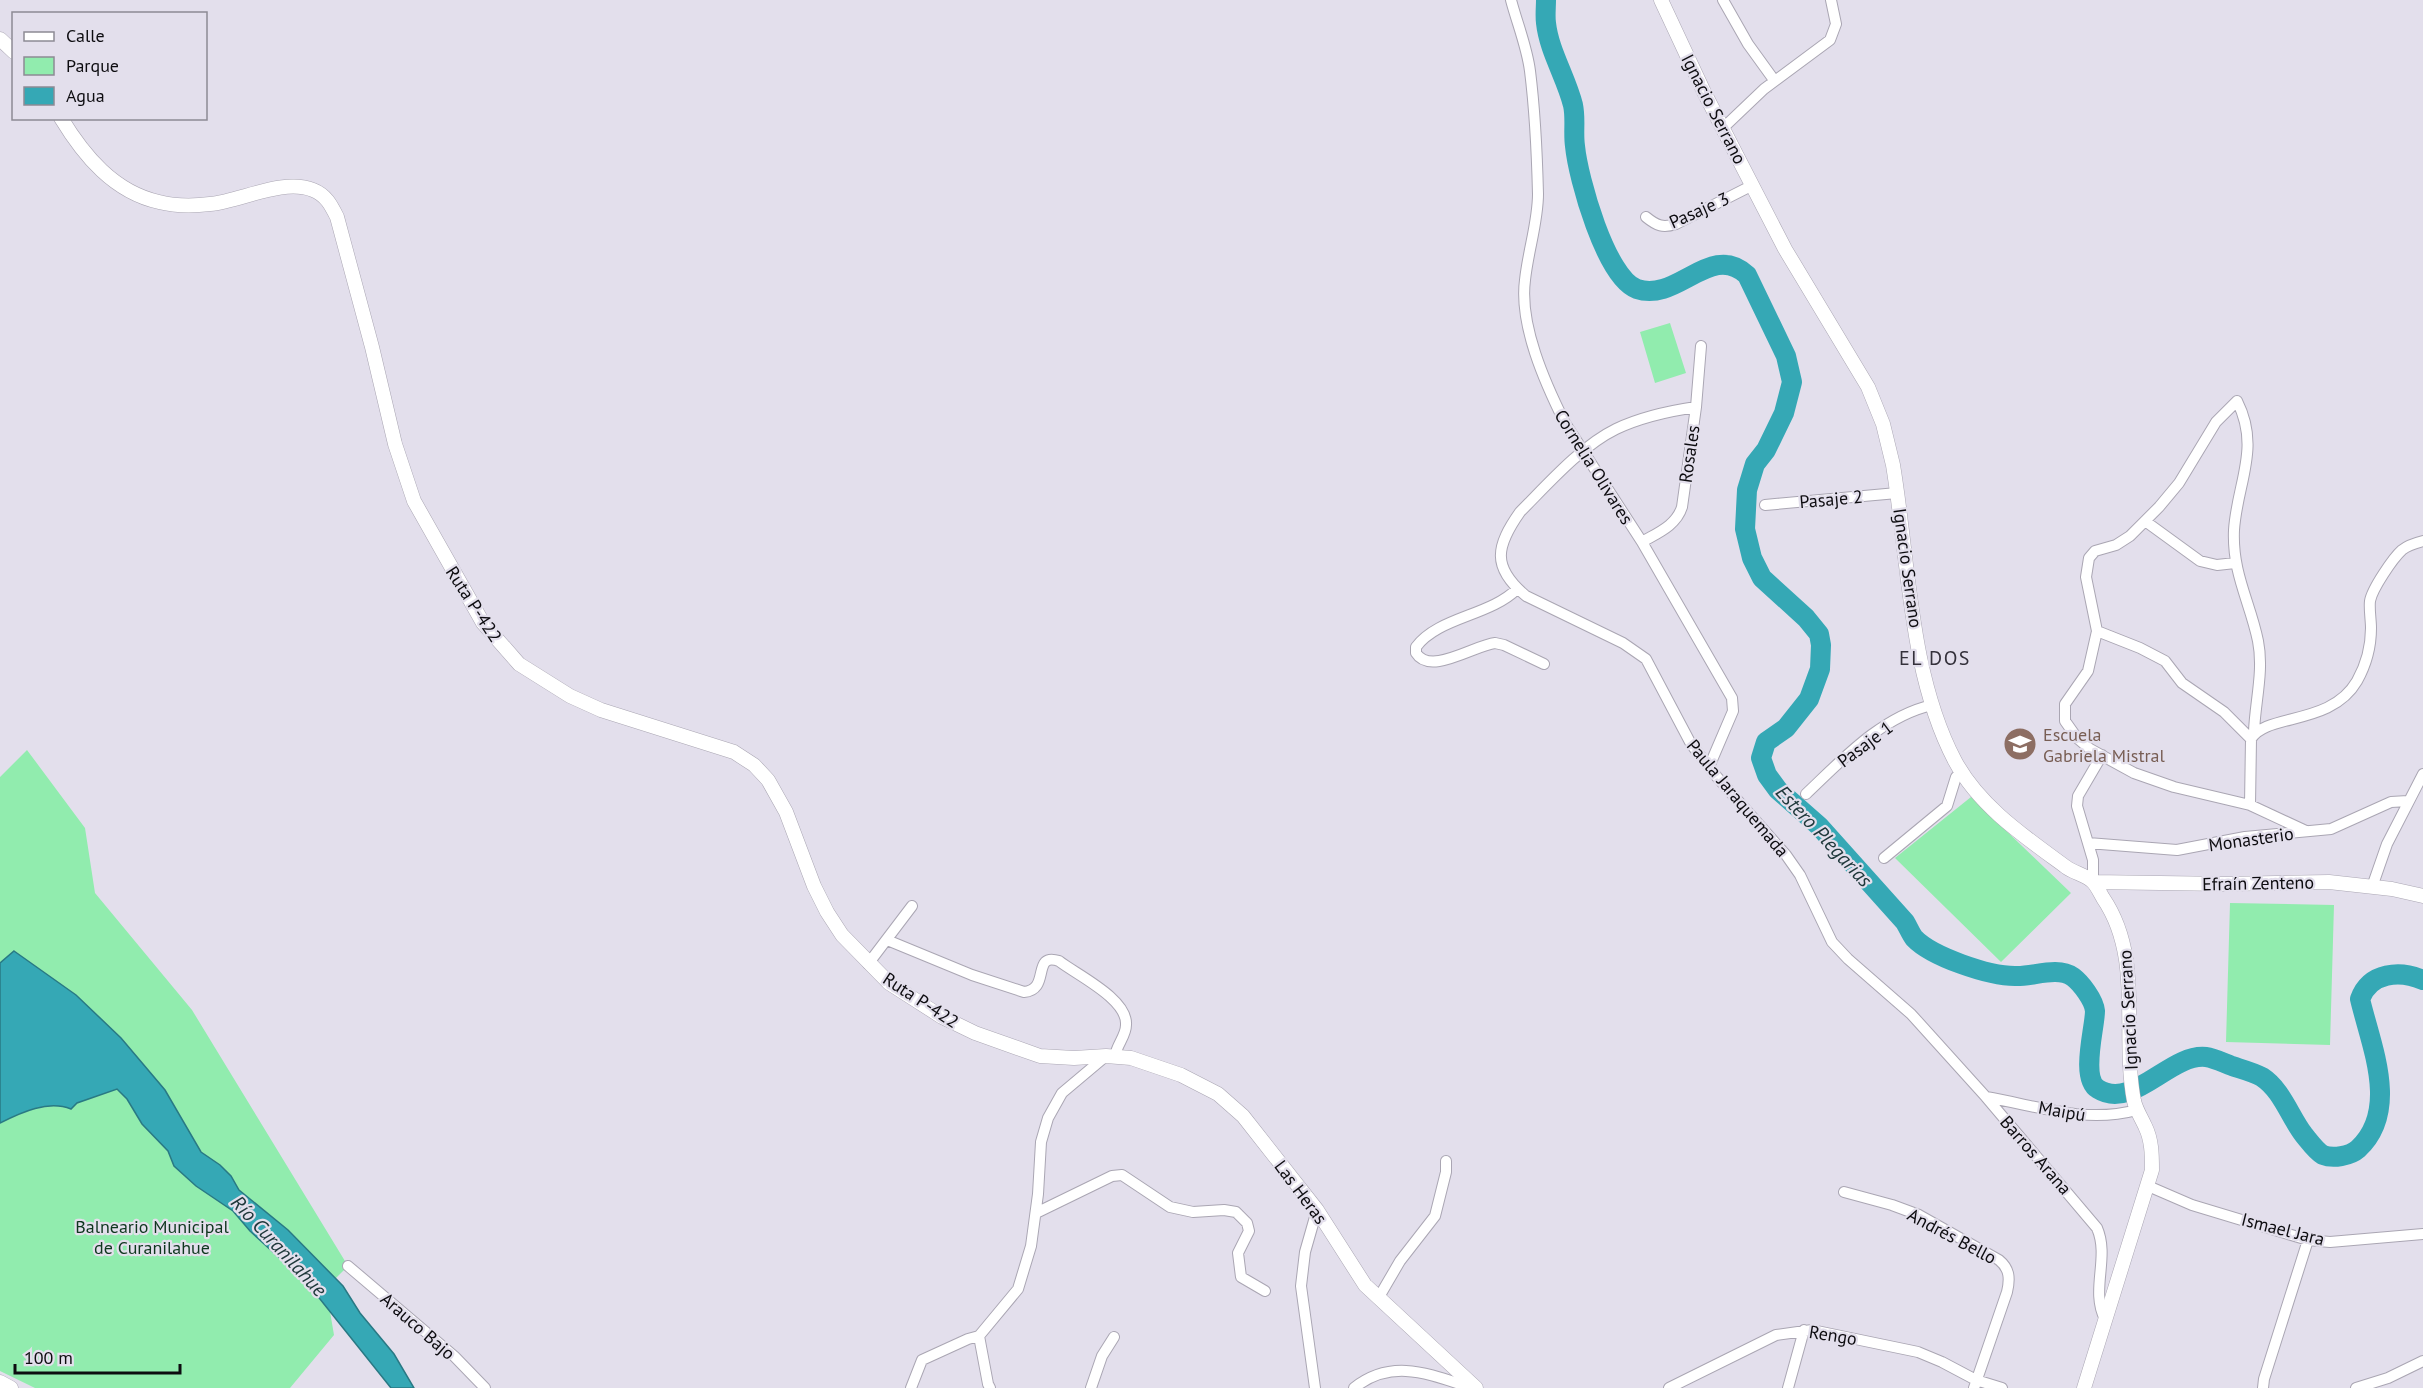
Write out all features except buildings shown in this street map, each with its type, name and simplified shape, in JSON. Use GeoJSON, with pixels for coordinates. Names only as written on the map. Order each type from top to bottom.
{"type":"FeatureCollection","features":[{"type":"Feature","properties":{"kind":"street","name":"Cornelia Olivares"},"geometry":{"type":"LineString","coordinates":[[1511,0],[1530,69],[1538,197],[1524,280],[1525,311],[1534,349],[1555,403],[1583,453],[1642,542],[1732,698],[1733,711],[1709,767]]}},
{"type":"Feature","properties":{"kind":"street","name":"Ignacio Serrano"},"geometry":{"type":"LineString","coordinates":[[1660,0],[1722,129],[1754,186],[1785,249],[1807,289],[1855,362],[1883,424],[1897,493],[1914,620],[1932,705],[1946,741],[1963,774],[1984,800],[2025,837],[2069,869],[2093,882],[2110,907],[2123,940],[2128,972],[2130,1070],[2136,1106],[2151,1143],[2152,1170],[2084,1388]]}},
{"type":"Feature","properties":{"kind":"street"},"geometry":{"type":"LineString","coordinates":[[1723,0],[1748,44],[1774,80]]}},
{"type":"Feature","properties":{"kind":"street"},"geometry":{"type":"LineString","coordinates":[[1722,129],[1774,80],[1830,40],[1836,24],[1831,0]]}},
{"type":"Feature","properties":{"kind":"street"},"geometry":{"type":"LineString","coordinates":[[0,39],[12,50]]}},
{"type":"Feature","properties":{"kind":"street","name":"Ruta P-422"},"geometry":{"type":"LineString","coordinates":[[62,120],[78,147],[95,165],[136,194],[160,202],[211,204],[298,186],[315,190],[329,201],[337,217],[358,291],[405,477],[414,501],[436,543],[483,624],[519,664],[570,696],[601,710],[734,752],[754,765],[768,780],[786,812],[827,912],[842,935],[868,964],[898,988],[942,1017],[975,1033],[1040,1056],[1091,1058]]}},
{"type":"Feature","properties":{"kind":"street","name":"Pasaje 3"},"geometry":{"type":"LineString","coordinates":[[1646,217],[1656,225],[1665,227],[1676,224],[1754,186]]}},
{"type":"Feature","properties":{"kind":"street","name":"Rosales"},"geometry":{"type":"LineString","coordinates":[[1642,542],[1671,525],[1680,513],[1696,407],[1701,346]]}},
{"type":"Feature","properties":{"kind":"street"},"geometry":{"type":"LineString","coordinates":[[2250,805],[2252,736],[2260,671],[2258,643],[2235,562],[2235,520],[2246,469],[2248,445],[2246,421],[2237,401],[2216,422],[2179,483],[2145,520],[2123,541],[2095,551],[2089,558],[2086,577],[2097,631],[2088,671],[2065,704],[2066,721],[2077,738],[2134,773],[2157,782],[2250,805],[2306,831]]}},
{"type":"Feature","properties":{"kind":"street"},"geometry":{"type":"LineString","coordinates":[[1583,453],[1599,439],[1616,429],[1660,414],[1696,407]]}},
{"type":"Feature","properties":{"kind":"street","name":"Paula Jaraquemada"},"geometry":{"type":"LineString","coordinates":[[1583,453],[1521,512],[1511,525],[1499,557],[1506,575],[1517,589],[1532,600],[1623,643],[1646,659],[1683,732],[1709,767],[1780,848],[1800,875],[1832,942],[1911,1014]]}},
{"type":"Feature","properties":{"kind":"street","name":"Pasaje 2"},"geometry":{"type":"LineString","coordinates":[[1765,505],[1897,493]]}},
{"type":"Feature","properties":{"kind":"street"},"geometry":{"type":"LineString","coordinates":[[2145,520],[2200,561],[2217,565],[2235,562]]}},
{"type":"Feature","properties":{"kind":"street"},"geometry":{"type":"LineString","coordinates":[[2252,736],[2321,711],[2349,692],[2366,662],[2370,645],[2370,599],[2384,574],[2402,550],[2413,543],[2423,541]]}},
{"type":"Feature","properties":{"kind":"street"},"geometry":{"type":"LineString","coordinates":[[1517,589],[1505,599],[1429,634],[1416,647],[1416,653],[1425,661],[1436,662],[1495,643],[1544,664]]}},
{"type":"Feature","properties":{"kind":"street"},"geometry":{"type":"LineString","coordinates":[[2097,631],[2165,661],[2182,683],[2224,712],[2252,736]]}},
{"type":"Feature","properties":{"kind":"street","name":"Pasaje 1"},"geometry":{"type":"LineString","coordinates":[[1806,794],[1868,737],[1895,720],[1932,705]]}},
{"type":"Feature","properties":{"kind":"street"},"geometry":{"type":"LineString","coordinates":[[2093,882],[2093,861],[2078,814],[2078,796],[2102,755]]}},
{"type":"Feature","properties":{"kind":"street"},"geometry":{"type":"LineString","coordinates":[[1884,858],[1947,807],[1956,777],[1963,774]]}},
{"type":"Feature","properties":{"kind":"street"},"geometry":{"type":"LineString","coordinates":[[2372,887],[2387,844],[2423,774]]}},
{"type":"Feature","properties":{"kind":"street","name":"Monasterio"},"geometry":{"type":"LineString","coordinates":[[2088,843],[2177,850],[2245,837],[2331,829],[2391,802],[2408,801]]}},
{"type":"Feature","properties":{"kind":"street","name":"Efraín Zenteno"},"geometry":{"type":"LineString","coordinates":[[2093,882],[2227,885],[2329,882],[2423,896]]}},
{"type":"Feature","properties":{"kind":"street"},"geometry":{"type":"LineString","coordinates":[[868,964],[912,906]]}},
{"type":"Feature","properties":{"kind":"street"},"geometry":{"type":"LineString","coordinates":[[887,940],[972,975],[1024,992],[1033,991],[1039,985],[1041,967],[1046,962],[1052,959],[1059,961],[1100,989],[1124,1011],[1126,1028],[1111,1056],[1062,1093],[1048,1118],[1041,1142],[1036,1213],[1031,1246],[1018,1289],[979,1336],[922,1360],[911,1388]]}},
{"type":"Feature","properties":{"kind":"street","name":"Barros Arana"},"geometry":{"type":"LineString","coordinates":[[1911,1014],[1986,1097],[2097,1227],[2103,1249],[2099,1301],[2105,1319]]}},
{"type":"Feature","properties":{"kind":"street","name":"Las Heras"},"geometry":{"type":"LineString","coordinates":[[1091,1058],[1111,1056],[1158,1066],[1202,1084],[1218,1094],[1243,1116],[1317,1210],[1365,1285],[1474,1388]]}},
{"type":"Feature","properties":{"kind":"street","name":"Maipú"},"geometry":{"type":"LineString","coordinates":[[1986,1097],[2086,1117],[2113,1116],[2136,1106]]}},
{"type":"Feature","properties":{"kind":"street"},"geometry":{"type":"LineString","coordinates":[[1379,1297],[1400,1261],[1435,1216],[1446,1172],[1446,1161]]}},
{"type":"Feature","properties":{"kind":"street"},"geometry":{"type":"LineString","coordinates":[[1036,1213],[1112,1176],[1122,1175],[1170,1207],[1193,1212],[1224,1210],[1236,1212],[1247,1222],[1249,1231],[1238,1253],[1241,1277],[1265,1291]]}},
{"type":"Feature","properties":{"kind":"street","name":"Ismael Jara"},"geometry":{"type":"LineString","coordinates":[[2148,1186],[2192,1205],[2308,1240],[2330,1242],[2423,1234]]}},
{"type":"Feature","properties":{"kind":"street","name":"Andrés Bello"},"geometry":{"type":"LineString","coordinates":[[1844,1192],[1883,1202],[1919,1215],[1998,1260],[2006,1267],[2009,1279],[2007,1292],[1975,1384]]}},
{"type":"Feature","properties":{"kind":"street"},"geometry":{"type":"LineString","coordinates":[[1315,1388],[1301,1286],[1305,1252],[1317,1210]]}},
{"type":"Feature","properties":{"kind":"street"},"geometry":{"type":"LineString","coordinates":[[2263,1388],[2308,1240]]}},
{"type":"Feature","properties":{"kind":"street","name":"Arauco Bajo"},"geometry":{"type":"LineString","coordinates":[[348,1266],[454,1356],[485,1388]]}},
{"type":"Feature","properties":{"kind":"street"},"geometry":{"type":"LineString","coordinates":[[1788,1388],[1804,1330]]}},
{"type":"Feature","properties":{"kind":"street","name":"Rengo"},"geometry":{"type":"LineString","coordinates":[[1669,1388],[1768,1338],[1785,1332],[1804,1330],[1827,1331],[1918,1352],[1942,1362],[1975,1384],[2002,1388]]}},
{"type":"Feature","properties":{"kind":"street"},"geometry":{"type":"LineString","coordinates":[[979,1336],[990,1388]]}},
{"type":"Feature","properties":{"kind":"street"},"geometry":{"type":"LineString","coordinates":[[1091,1388],[1102,1356],[1114,1337]]}},
{"type":"Feature","properties":{"kind":"street"},"geometry":{"type":"LineString","coordinates":[[2356,1388],[2388,1378],[2423,1360]]}},
{"type":"Feature","properties":{"kind":"street"},"geometry":{"type":"LineString","coordinates":[[1354,1388],[1364,1380],[1391,1371],[1414,1370],[1474,1388]]}},
{"type":"Feature","properties":{"kind":"street"},"geometry":{"type":"LineString","coordinates":[[0,1382],[12,1388]]}},
{"type":"Feature","properties":{"kind":"green space"},"geometry":{"type":"Polygon","coordinates":[[[1670,323],[1686,373],[1655,383],[1640,332],[1670,323]]]}},
{"type":"Feature","properties":{"kind":"green space","name":"Balneario Municipal de Curanilahue"},"geometry":{"type":"Polygon","coordinates":[[[27,750],[85,828],[95,893],[192,1010],[348,1266],[326,1288],[334,1335],[290,1388],[35,1388],[0,1371],[0,777],[27,750]]]}},
{"type":"Feature","properties":{"kind":"green space"},"geometry":{"type":"Polygon","coordinates":[[[1971,797],[2071,893],[2001,962],[1895,858],[1971,797]]]}},
{"type":"Feature","properties":{"kind":"green space"},"geometry":{"type":"Polygon","coordinates":[[[2230,903],[2334,905],[2330,1045],[2226,1042],[2230,903]]]}},
{"type":"Feature","properties":{"kind":"water","name":"Río Curanilahue"},"geometry":{"type":"Polygon","coordinates":[[[14,951],[76,995],[121,1038],[165,1090],[201,1152],[220,1165],[231,1176],[239,1190],[288,1230],[343,1286],[360,1313],[394,1354],[414,1388],[391,1388],[308,1284],[250,1231],[233,1211],[196,1186],[174,1166],[168,1151],[142,1124],[127,1099],[117,1089],[77,1103],[71,1109],[44,1107],[26,1111],[0,1123],[0,963],[14,951]]]}},
{"type":"Feature","properties":{"kind":"waterway","name":"Estero Plegarias"},"geometry":{"type":"LineString","coordinates":[[1546,0],[1548,33],[1573,105],[1577,161],[1596,225],[1615,267],[1626,281],[1637,289],[1652,291],[1666,288],[1707,268],[1720,265],[1734,266],[1747,275],[1786,356],[1792,382],[1784,413],[1766,450],[1755,464],[1747,490],[1745,529],[1752,558],[1762,578],[1806,618],[1819,634],[1821,645],[1820,669],[1809,699],[1786,728],[1766,742],[1761,758],[1767,775],[1778,790],[1819,826],[1905,922],[1914,938],[1922,945],[1947,958],[1991,973],[2022,976],[2060,972],[2073,977],[2090,997],[2095,1011],[2089,1064],[2090,1075],[2098,1089],[2111,1094],[2125,1093],[2179,1063],[2192,1058],[2206,1057],[2255,1074],[2269,1082],[2304,1135],[2323,1155],[2332,1157],[2351,1153],[2358,1149],[2371,1133],[2378,1116],[2380,1097],[2375,1057],[2360,999],[2365,990],[2378,978],[2396,974],[2423,980]]}},
{"type":"Feature","properties":{"kind":"place","name":"Escuela Gabriela Mistral"},"geometry":{"type":"Point","coordinates":[2020,744]}},
{"type":"Feature","properties":{"kind":"district","name":"EL DOS"},"geometry":{"type":"Point","coordinates":[1935,658]}}]}
